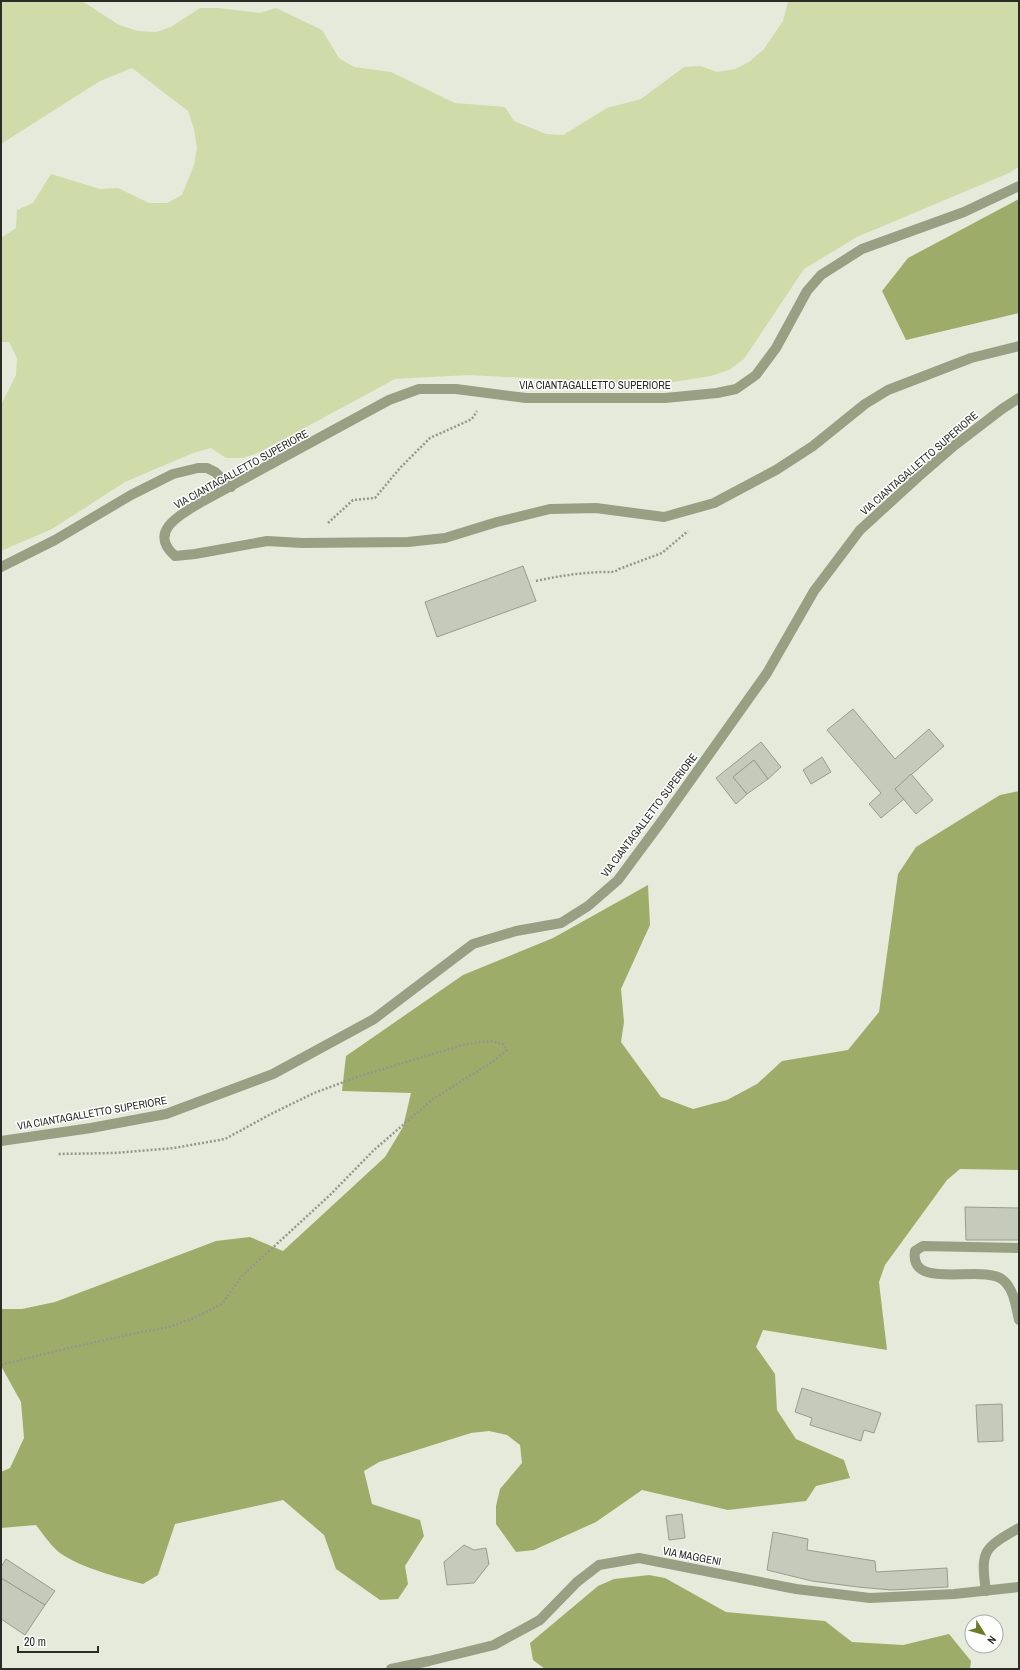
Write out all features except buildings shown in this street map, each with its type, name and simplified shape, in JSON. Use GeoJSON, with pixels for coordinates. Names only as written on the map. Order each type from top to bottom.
{"type":"FeatureCollection","features":[{"type":"Feature","properties":{"kind":"street","name":"VIA CIANTAGALLETTO SUPERIORE"},"geometry":{"type":"LineString","coordinates":[[1019,186],[964,212],[862,249],[821,275],[807,291],[776,348],[756,375],[736,389],[696,396],[629,398],[526,398],[456,389],[419,388],[389,400],[203,501],[179,516],[170,524],[166,530],[166,545],[175,556],[195,554],[267,541],[302,543],[408,542],[445,538],[497,522],[550,509],[596,508],[664,517],[714,503],[782,466],[813,446],[865,404],[888,390],[971,358],[1019,346]]}},
{"type":"Feature","properties":{"kind":"street","name":"VIA CIANTAGALLETTO SUPERIORE"},"geometry":{"type":"LineString","coordinates":[[1,1141],[91,1128],[166,1114],[273,1074],[374,1019],[473,944],[516,931],[562,923],[588,906],[618,880],[661,822],[767,673],[814,591],[860,530],[918,477],[955,446],[1002,408],[1019,398]]}},
{"type":"Feature","properties":{"kind":"street"},"geometry":{"type":"LineString","coordinates":[[1,567],[56,540],[172,474],[198,468],[207,468],[215,472],[231,487]]}},
{"type":"Feature","properties":{"kind":"street"},"geometry":{"type":"LineString","coordinates":[[1019,1248],[923,1246],[915,1251],[914,1257],[916,1264],[922,1270],[932,1274],[996,1275],[1004,1281],[1009,1288],[1019,1320]]}},
{"type":"Feature","properties":{"kind":"street"},"geometry":{"type":"LineString","coordinates":[[986,1591],[983,1559],[986,1551],[993,1543],[1019,1528]]}},
{"type":"Feature","properties":{"kind":"street","name":"VIA MAGGENI"},"geometry":{"type":"LineString","coordinates":[[390,1669],[429,1662],[494,1645],[540,1620],[577,1582],[599,1565],[628,1559],[638,1558],[796,1589],[870,1598],[954,1594],[1019,1587]]}},
{"type":"Feature","properties":{"kind":"path"},"geometry":{"type":"LineString","coordinates":[[302,543],[331,521],[353,500],[375,498],[400,468],[430,438],[472,419],[486,393]]}},
{"type":"Feature","properties":{"kind":"path"},"geometry":{"type":"LineString","coordinates":[[536,582],[576,573],[615,572],[619,569],[662,553],[692,528]]}},
{"type":"Feature","properties":{"kind":"path"},"geometry":{"type":"LineString","coordinates":[[1,1365],[77,1346],[169,1327],[194,1318],[222,1304],[242,1276],[330,1195],[392,1135],[433,1099],[492,1062],[507,1050],[503,1044],[490,1041],[466,1044],[367,1074],[314,1094],[271,1114],[225,1139],[174,1148],[123,1153],[54,1154]]}},
{"type":"Feature","properties":{"kind":"green space"},"geometry":{"type":"Polygon","coordinates":[[[1,1],[82,1],[119,25],[138,31],[156,32],[171,27],[200,8],[218,8],[260,13],[276,8],[322,30],[339,58],[354,67],[391,72],[455,103],[505,107],[514,121],[546,134],[563,135],[607,108],[641,99],[684,67],[701,66],[717,72],[735,69],[749,62],[764,49],[783,21],[788,1],[1019,1],[1019,167],[1009,173],[857,237],[804,269],[744,359],[729,370],[711,376],[655,385],[469,375],[395,379],[260,452],[243,458],[226,458],[211,448],[193,453],[125,482],[52,529],[1,551],[1,405],[16,375],[17,358],[9,342],[1,342],[1,238],[16,228],[17,210],[33,203],[51,174],[100,189],[118,188],[149,203],[167,203],[182,195],[194,165],[197,148],[194,129],[188,111],[132,68],[100,81],[1,144],[1,1]]]}},
{"type":"Feature","properties":{"kind":"green space"},"geometry":{"type":"Polygon","coordinates":[[[1019,199],[1019,313],[906,340],[882,291],[908,258],[1019,199]]]}},
{"type":"Feature","properties":{"kind":"green space"},"geometry":{"type":"Polygon","coordinates":[[[1019,791],[1019,1170],[960,1169],[947,1180],[885,1265],[879,1282],[887,1350],[763,1330],[756,1347],[775,1374],[777,1410],[796,1439],[844,1460],[850,1478],[816,1486],[806,1501],[728,1510],[642,1490],[596,1522],[534,1550],[516,1552],[496,1524],[496,1506],[500,1489],[522,1463],[520,1445],[507,1435],[489,1431],[471,1433],[379,1462],[364,1471],[372,1504],[420,1520],[424,1536],[405,1566],[408,1584],[398,1599],[380,1600],[336,1569],[324,1535],[283,1500],[175,1524],[158,1575],[143,1584],[100,1572],[68,1558],[53,1547],[36,1525],[1,1528],[1,1472],[10,1468],[24,1438],[21,1402],[1,1366],[1,1309],[22,1309],[55,1302],[216,1241],[250,1237],[283,1251],[385,1157],[403,1127],[411,1093],[342,1091],[346,1056],[463,975],[553,938],[648,885],[650,925],[621,989],[624,1022],[621,1042],[661,1097],[693,1109],[727,1100],[757,1084],[782,1061],[848,1050],[879,1012],[898,874],[916,847],[1000,795],[1019,791]]]}},
{"type":"Feature","properties":{"kind":"green space"},"geometry":{"type":"Polygon","coordinates":[[[649,1575],[665,1578],[726,1612],[825,1621],[852,1642],[903,1645],[949,1634],[971,1661],[970,1669],[545,1669],[533,1660],[530,1643],[598,1586],[614,1579],[649,1575]]]}}]}
